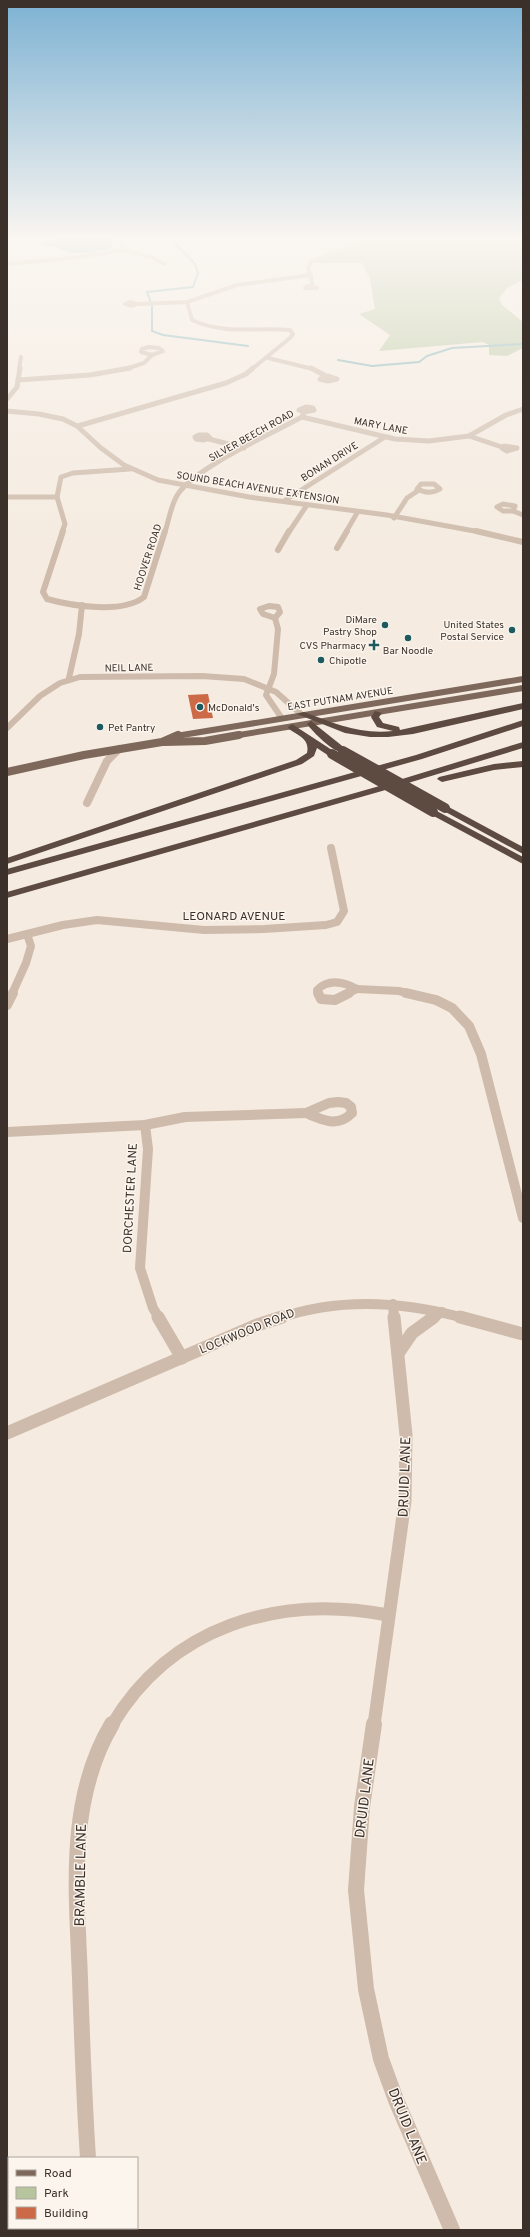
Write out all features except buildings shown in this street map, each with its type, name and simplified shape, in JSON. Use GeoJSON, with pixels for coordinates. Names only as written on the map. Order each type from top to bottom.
{"type":"FeatureCollection","features":[{"type":"Feature","properties":{"kind":"highway"},"geometry":{"type":"LineString","coordinates":[[301,714],[320,722],[355,732],[388,734],[523,706]]}},
{"type":"Feature","properties":{"kind":"highway"},"geometry":{"type":"LineString","coordinates":[[378,713],[375,717],[378,723],[386,728],[394,729],[465,719]]}},
{"type":"Feature","properties":{"kind":"highway"},"geometry":{"type":"LineString","coordinates":[[7,872],[412,759],[523,723]]}},
{"type":"Feature","properties":{"kind":"highway"},"geometry":{"type":"LineString","coordinates":[[311,724],[326,739],[343,751],[523,851]]}},
{"type":"Feature","properties":{"kind":"highway"},"geometry":{"type":"LineString","coordinates":[[292,727],[332,754],[523,861]]}},
{"type":"Feature","properties":{"kind":"highway"},"geometry":{"type":"LineString","coordinates":[[7,861],[295,763],[311,754],[313,746],[311,741]]}},
{"type":"Feature","properties":{"kind":"highway"},"geometry":{"type":"LineString","coordinates":[[7,896],[440,772],[523,745]]}},
{"type":"Feature","properties":{"kind":"highway"},"geometry":{"type":"LineString","coordinates":[[308,810],[478,771],[523,764]]}},
{"type":"Feature","properties":{"kind":"main road","name":"EAST PUTNAM AVENUE"},"geometry":{"type":"LineString","coordinates":[[162,742],[179,735],[281,717],[523,679]]}},
{"type":"Feature","properties":{"kind":"main road","name":"EAST PUTNAM AVENUE"},"geometry":{"type":"LineString","coordinates":[[7,772],[118,749],[162,742],[177,743],[205,741],[523,688]]}},
{"type":"Feature","properties":{"kind":"main road"},"geometry":{"type":"LineString","coordinates":[[301,714],[311,724]]}},
{"type":"Feature","properties":{"kind":"main road"},"geometry":{"type":"LineString","coordinates":[[281,717],[292,727]]}},
{"type":"Feature","properties":{"kind":"street"},"geometry":{"type":"LineString","coordinates":[[78,426],[226,383],[246,374],[268,358],[284,343]]}},
{"type":"Feature","properties":{"kind":"street"},"geometry":{"type":"LineString","coordinates":[[18,380],[109,373],[138,364],[152,355]]}},
{"type":"Feature","properties":{"kind":"street"},"geometry":{"type":"LineString","coordinates":[[7,399],[15,392],[21,357]]}},
{"type":"Feature","properties":{"kind":"street"},"geometry":{"type":"LineString","coordinates":[[268,358],[311,368],[326,376]]}},
{"type":"Feature","properties":{"kind":"street","name":"MARY LANE"},"geometry":{"type":"LineString","coordinates":[[303,414],[385,437],[429,441],[469,436],[506,415],[523,409]]}},
{"type":"Feature","properties":{"kind":"street","name":"SOUND BEACH AVENUE EXTENSION"},"geometry":{"type":"LineString","coordinates":[[7,411],[53,416],[69,421],[78,426],[101,448],[130,469],[150,478],[184,485],[357,513],[463,527],[523,542]]}},
{"type":"Feature","properties":{"kind":"street","name":"SILVER BEECH ROAD"},"geometry":{"type":"LineString","coordinates":[[184,485],[303,414]]}},
{"type":"Feature","properties":{"kind":"street"},"geometry":{"type":"LineString","coordinates":[[469,436],[502,447]]}},
{"type":"Feature","properties":{"kind":"street","name":"BONAN DRIVE"},"geometry":{"type":"LineString","coordinates":[[284,501],[385,437]]}},
{"type":"Feature","properties":{"kind":"street"},"geometry":{"type":"LineString","coordinates":[[209,439],[244,448]]}},
{"type":"Feature","properties":{"kind":"street"},"geometry":{"type":"LineString","coordinates":[[7,497],[57,497],[59,480],[63,475],[130,469]]}},
{"type":"Feature","properties":{"kind":"street","name":"HOOVER ROAD"},"geometry":{"type":"LineString","coordinates":[[57,497],[64,524],[45,586],[44,596],[54,601],[82,605],[126,606],[143,599],[177,495],[184,485]]}},
{"type":"Feature","properties":{"kind":"street"},"geometry":{"type":"LineString","coordinates":[[394,518],[407,498],[419,490]]}},
{"type":"Feature","properties":{"kind":"street"},"geometry":{"type":"LineString","coordinates":[[278,550],[298,516],[307,505]]}},
{"type":"Feature","properties":{"kind":"street"},"geometry":{"type":"LineString","coordinates":[[513,511],[523,515]]}},
{"type":"Feature","properties":{"kind":"street"},"geometry":{"type":"LineString","coordinates":[[337,548],[357,513]]}},
{"type":"Feature","properties":{"kind":"street"},"geometry":{"type":"LineString","coordinates":[[7,728],[31,703],[69,678],[79,634],[82,605]]}},
{"type":"Feature","properties":{"kind":"street"},"geometry":{"type":"LineString","coordinates":[[275,618],[278,629],[274,674],[267,688],[266,695],[281,717]]}},
{"type":"Feature","properties":{"kind":"street","name":"NEIL LANE"},"geometry":{"type":"LineString","coordinates":[[69,678],[221,676],[244,679],[276,692],[301,714]]}},
{"type":"Feature","properties":{"kind":"street"},"geometry":{"type":"LineString","coordinates":[[87,803],[107,761],[118,749]]}},
{"type":"Feature","properties":{"kind":"street","name":"LEONARD AVENUE"},"geometry":{"type":"LineString","coordinates":[[7,939],[68,923],[97,920],[204,930],[264,929],[332,923],[342,917],[344,911],[331,848]]}},
{"type":"Feature","properties":{"kind":"street"},"geometry":{"type":"LineString","coordinates":[[7,1005],[26,963],[30,946],[27,934]]}},
{"type":"Feature","properties":{"kind":"street"},"geometry":{"type":"LineString","coordinates":[[357,989],[399,991],[436,1000],[452,1008],[469,1026],[481,1054],[523,1218]]}},
{"type":"Feature","properties":{"kind":"street","name":"DORCHESTER LANE"},"geometry":{"type":"LineString","coordinates":[[7,1132],[144,1125],[185,1118],[306,1113]]}},
{"type":"Feature","properties":{"kind":"street","name":"DORCHESTER LANE"},"geometry":{"type":"LineString","coordinates":[[144,1125],[148,1149],[140,1268],[153,1308],[182,1358]]}},
{"type":"Feature","properties":{"kind":"street","name":"LOCKWOOD ROAD"},"geometry":{"type":"LineString","coordinates":[[7,1433],[50,1416],[257,1325],[300,1310],[353,1302],[393,1304],[442,1312],[523,1334]]}},
{"type":"Feature","properties":{"kind":"street","name":"DRUID LANE"},"geometry":{"type":"LineString","coordinates":[[393,1304],[399,1352],[406,1436],[406,1472],[401,1533],[388,1615],[362,1807],[356,1890],[360,1943],[366,1989],[381,2059],[452,2230]]}},
{"type":"Feature","properties":{"kind":"street"},"geometry":{"type":"LineString","coordinates":[[399,1352],[411,1333],[442,1312]]}},
{"type":"Feature","properties":{"kind":"street","name":"BRAMBLE LANE"},"geometry":{"type":"LineString","coordinates":[[88,2157],[78,1902],[78,1832],[87,1786],[95,1758],[110,1726],[137,1686],[154,1670],[194,1640],[220,1628],[266,1615],[324,1607],[365,1609],[388,1615]]}},
{"type":"Feature","properties":{"kind":"green space"},"geometry":{"type":"Polygon","coordinates":[[[384,343],[467,343],[379,351],[384,343]]]}},
{"type":"Feature","properties":{"kind":"green space"},"geometry":{"type":"Polygon","coordinates":[[[486,343],[523,343],[523,348],[507,356],[489,355],[489,345],[486,343]]]}},
{"type":"Feature","properties":{"kind":"waterway"},"geometry":{"type":"LineString","coordinates":[[228,343],[248,346]]}},
{"type":"Feature","properties":{"kind":"waterway"},"geometry":{"type":"LineString","coordinates":[[338,360],[372,366],[419,362],[427,356],[452,348],[523,344]]}},
{"type":"Feature","properties":{"kind":"place","name":"DiMare Pastry Shop"},"geometry":{"type":"Point","coordinates":[385,625]}},
{"type":"Feature","properties":{"kind":"place","name":"United States Postal Service"},"geometry":{"type":"Point","coordinates":[512,630]}},
{"type":"Feature","properties":{"kind":"place","name":"Bar Noodle"},"geometry":{"type":"Point","coordinates":[408,638]}},
{"type":"Feature","properties":{"kind":"place","name":"CVS Pharmacy"},"geometry":{"type":"Point","coordinates":[374,645]}},
{"type":"Feature","properties":{"kind":"place","name":"Chipotle"},"geometry":{"type":"Point","coordinates":[321,660]}},
{"type":"Feature","properties":{"kind":"place","name":"McDonald's"},"geometry":{"type":"Point","coordinates":[200,707]}},
{"type":"Feature","properties":{"kind":"place","name":"Pet Pantry"},"geometry":{"type":"Point","coordinates":[100,727]}}]}
